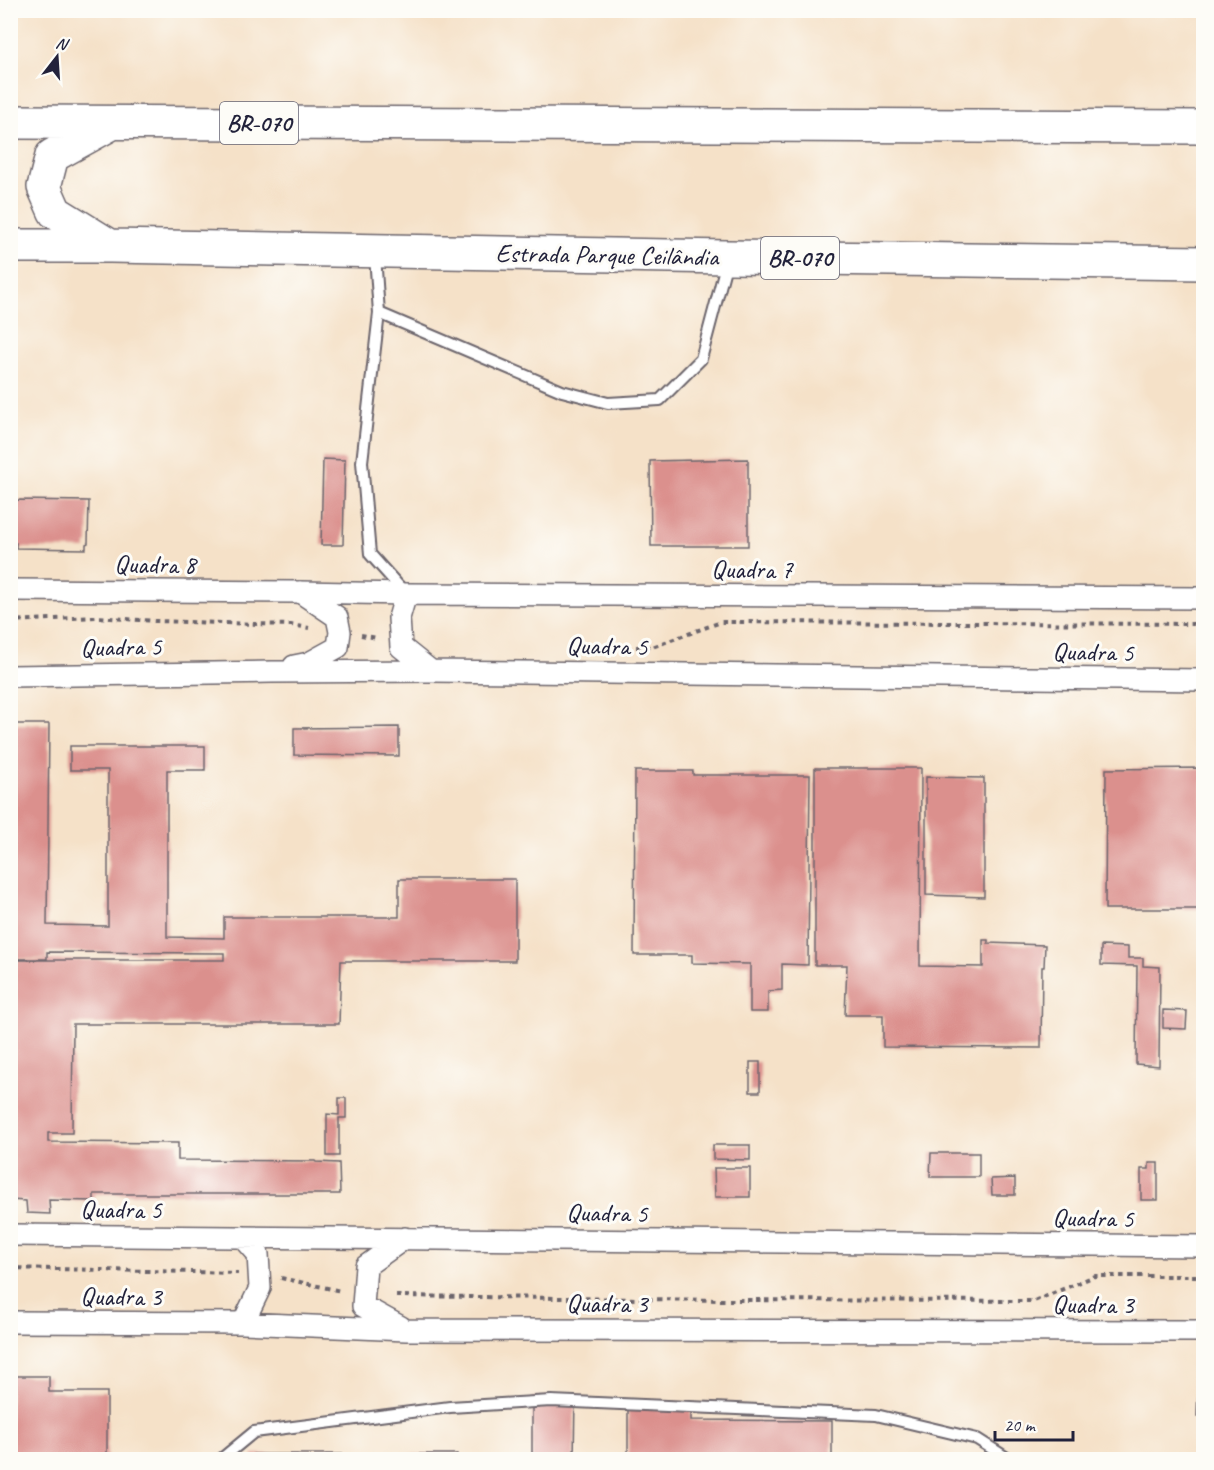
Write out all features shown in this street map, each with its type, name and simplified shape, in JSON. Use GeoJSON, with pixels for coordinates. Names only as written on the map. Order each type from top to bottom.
{"type":"FeatureCollection","features":[{"type":"Feature","properties":{"kind":"highway","name":"BR-070"},"geometry":{"type":"LineString","coordinates":[[10,122],[1203,127]]}},
{"type":"Feature","properties":{"kind":"highway"},"geometry":{"type":"LineString","coordinates":[[110,246],[55,213],[44,187],[52,156],[112,123]]}},
{"type":"Feature","properties":{"kind":"highway","name":"Estrada Parque Ceilândia"},"geometry":{"type":"LineString","coordinates":[[10,246],[1203,264]]}},
{"type":"Feature","properties":{"kind":"street","name":"Quadra 8"},"geometry":{"type":"LineString","coordinates":[[10,590],[300,592]]}},
{"type":"Feature","properties":{"kind":"street","name":"Quadra 7"},"geometry":{"type":"LineString","coordinates":[[300,592],[1203,598]]}},
{"type":"Feature","properties":{"kind":"street"},"geometry":{"type":"LineString","coordinates":[[272,672],[309,663],[338,646],[340,632],[337,617],[300,592]]}},
{"type":"Feature","properties":{"kind":"street"},"geometry":{"type":"LineString","coordinates":[[406,594],[399,618],[401,647],[431,671]]}},
{"type":"Feature","properties":{"kind":"street","name":"Quadra 5"},"geometry":{"type":"LineString","coordinates":[[10,676],[431,671],[1203,680]]}},
{"type":"Feature","properties":{"kind":"street","name":"Quadra 5"},"geometry":{"type":"LineString","coordinates":[[10,1235],[1203,1246]]}},
{"type":"Feature","properties":{"kind":"street"},"geometry":{"type":"LineString","coordinates":[[243,1237],[258,1254],[260,1288],[243,1323]]}},
{"type":"Feature","properties":{"kind":"street"},"geometry":{"type":"LineString","coordinates":[[405,1238],[366,1266],[363,1306],[406,1330]]}},
{"type":"Feature","properties":{"kind":"street","name":"Quadra 3"},"geometry":{"type":"LineString","coordinates":[[10,1322],[243,1323],[406,1330],[1203,1331]]}},
{"type":"Feature","properties":{"kind":"lane"},"geometry":{"type":"LineString","coordinates":[[375,251],[379,313],[362,462],[370,554],[406,594]]}},
{"type":"Feature","properties":{"kind":"lane"},"geometry":{"type":"LineString","coordinates":[[379,313],[562,391],[608,403],[660,400],[701,359],[727,257]]}},
{"type":"Feature","properties":{"kind":"lane"},"geometry":{"type":"LineString","coordinates":[[220,1460],[254,1432],[450,1407],[551,1401],[876,1415],[977,1439],[1010,1460]]}},
{"type":"Feature","properties":{"kind":"path"},"geometry":{"type":"LineString","coordinates":[[10,621],[96,617],[291,625],[401,641]]}},
{"type":"Feature","properties":{"kind":"path"},"geometry":{"type":"LineString","coordinates":[[629,648],[652,647],[721,622],[1203,624]]}},
{"type":"Feature","properties":{"kind":"path"},"geometry":{"type":"LineString","coordinates":[[10,1268],[259,1273],[364,1296],[724,1300],[1034,1301],[1095,1276],[1203,1276]]}},
{"type":"Feature","properties":{"kind":"building"},"geometry":{"type":"Polygon","coordinates":[[[323,459],[345,460],[343,545],[321,545],[323,459]]]}},
{"type":"Feature","properties":{"kind":"building"},"geometry":{"type":"Polygon","coordinates":[[[748,459],[748,546],[651,546],[650,461],[748,459]]]}},
{"type":"Feature","properties":{"kind":"building"},"geometry":{"type":"Polygon","coordinates":[[[14,500],[89,501],[86,549],[16,548],[14,500]]]}},
{"type":"Feature","properties":{"kind":"building"},"geometry":{"type":"Polygon","coordinates":[[[10,724],[49,724],[47,925],[108,926],[108,770],[70,770],[70,746],[205,746],[205,770],[167,770],[167,937],[224,938],[224,917],[399,917],[399,879],[515,879],[515,961],[341,961],[339,1024],[73,1024],[72,1133],[48,1133],[48,1142],[178,1143],[178,1160],[339,1163],[340,1194],[94,1194],[94,1201],[49,1200],[50,1214],[27,1213],[26,1201],[10,1200],[10,960],[224,960],[224,953],[47,952],[47,959],[10,959],[10,724]]]}},
{"type":"Feature","properties":{"kind":"building"},"geometry":{"type":"Polygon","coordinates":[[[399,727],[399,756],[294,755],[294,728],[399,727]]]}},
{"type":"Feature","properties":{"kind":"building"},"geometry":{"type":"Polygon","coordinates":[[[815,768],[921,768],[920,966],[983,967],[983,940],[988,940],[988,943],[1045,945],[1044,967],[1042,967],[1041,1048],[883,1047],[883,1015],[845,1015],[847,965],[815,965],[815,768]]]}},
{"type":"Feature","properties":{"kind":"building"},"geometry":{"type":"Polygon","coordinates":[[[1203,768],[1202,909],[1105,909],[1106,769],[1203,768]]]}},
{"type":"Feature","properties":{"kind":"building"},"geometry":{"type":"Polygon","coordinates":[[[635,771],[693,771],[693,775],[810,775],[808,965],[782,964],[782,990],[768,991],[768,1012],[750,1012],[750,964],[692,963],[692,955],[634,955],[635,771]]]}},
{"type":"Feature","properties":{"kind":"building"},"geometry":{"type":"Polygon","coordinates":[[[926,777],[984,778],[984,897],[926,895],[926,777]]]}},
{"type":"Feature","properties":{"kind":"building"},"geometry":{"type":"Polygon","coordinates":[[[1101,946],[1128,947],[1128,958],[1143,958],[1143,966],[1160,967],[1159,1066],[1136,1064],[1137,966],[1101,965],[1101,946]]]}},
{"type":"Feature","properties":{"kind":"building"},"geometry":{"type":"Polygon","coordinates":[[[1163,1010],[1187,1011],[1186,1029],[1163,1028],[1163,1010]]]}},
{"type":"Feature","properties":{"kind":"building"},"geometry":{"type":"Polygon","coordinates":[[[750,1062],[760,1062],[760,1092],[750,1092],[750,1062]]]}},
{"type":"Feature","properties":{"kind":"building"},"geometry":{"type":"Polygon","coordinates":[[[339,1098],[346,1098],[346,1118],[339,1118],[339,1156],[327,1156],[327,1114],[339,1115],[339,1098]]]}},
{"type":"Feature","properties":{"kind":"building"},"geometry":{"type":"Polygon","coordinates":[[[713,1145],[750,1145],[750,1160],[713,1159],[713,1145]]]}},
{"type":"Feature","properties":{"kind":"building"},"geometry":{"type":"Polygon","coordinates":[[[931,1153],[979,1153],[979,1177],[930,1177],[931,1153]]]}},
{"type":"Feature","properties":{"kind":"building"},"geometry":{"type":"Polygon","coordinates":[[[1149,1163],[1158,1163],[1158,1200],[1141,1200],[1141,1169],[1149,1169],[1149,1163]]]}},
{"type":"Feature","properties":{"kind":"building"},"geometry":{"type":"Polygon","coordinates":[[[714,1168],[750,1168],[750,1197],[715,1197],[714,1168]]]}},
{"type":"Feature","properties":{"kind":"building"},"geometry":{"type":"Polygon","coordinates":[[[1015,1178],[1015,1195],[992,1195],[991,1179],[1015,1178]]]}},
{"type":"Feature","properties":{"kind":"building"},"geometry":{"type":"Polygon","coordinates":[[[10,1376],[49,1376],[49,1392],[107,1392],[107,1460],[10,1460],[10,1376]]]}},
{"type":"Feature","properties":{"kind":"building"},"geometry":{"type":"Polygon","coordinates":[[[1198,1387],[1203,1387],[1203,1416],[1197,1416],[1198,1387]]]}},
{"type":"Feature","properties":{"kind":"building"},"geometry":{"type":"Polygon","coordinates":[[[532,1397],[575,1397],[574,1460],[532,1460],[532,1397]]]}},
{"type":"Feature","properties":{"kind":"building"},"geometry":{"type":"Polygon","coordinates":[[[628,1403],[691,1403],[691,1420],[832,1421],[832,1460],[628,1460],[628,1403]]]}},
{"type":"Feature","properties":{"kind":"building"},"geometry":{"type":"Polygon","coordinates":[[[253,1454],[457,1454],[457,1460],[253,1460],[253,1454]]]}}]}
